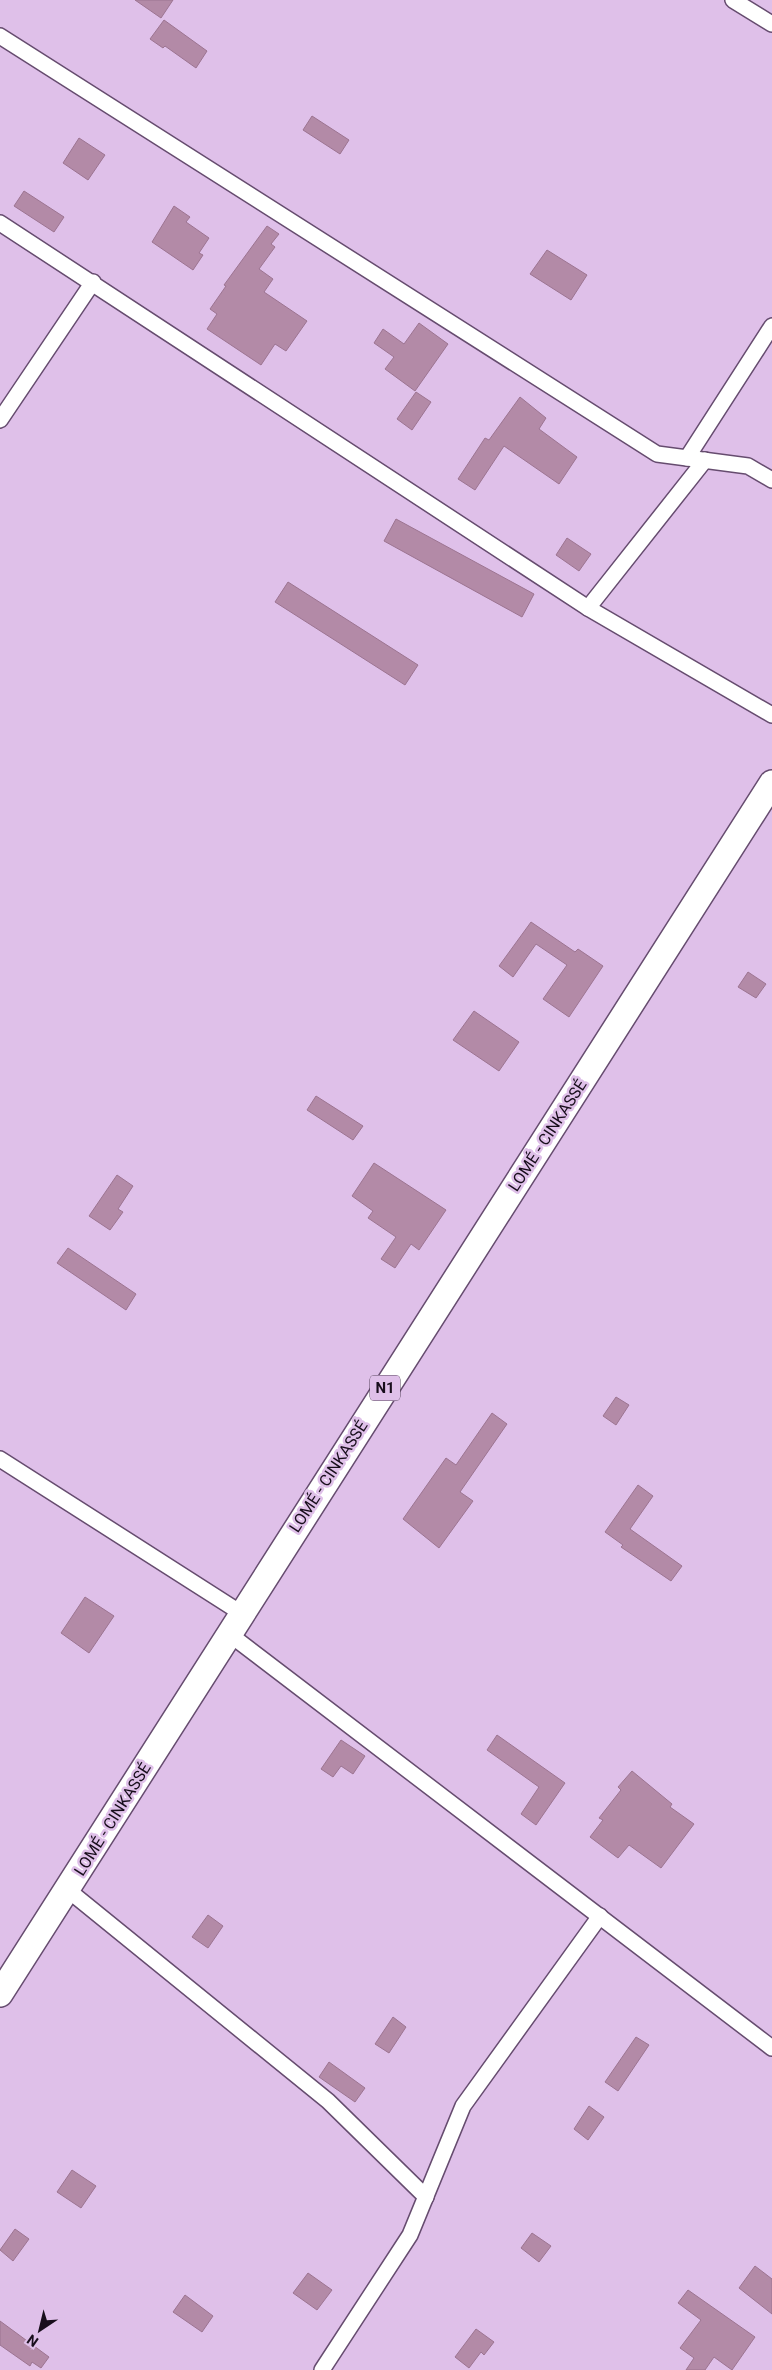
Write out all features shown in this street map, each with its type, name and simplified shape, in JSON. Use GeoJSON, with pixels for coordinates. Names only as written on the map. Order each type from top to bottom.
{"type":"FeatureCollection","features":[{"type":"Feature","properties":{"kind":"highway","name":"LOMÉ - CINKASSÉ"},"geometry":{"type":"LineString","coordinates":[[0,1994],[68,1890],[241,1613],[772,783]]}},
{"type":"Feature","properties":{"kind":"street"},"geometry":{"type":"LineString","coordinates":[[733,0],[772,24]]}},
{"type":"Feature","properties":{"kind":"street"},"geometry":{"type":"LineString","coordinates":[[0,36],[657,454],[748,466],[772,480]]}},
{"type":"Feature","properties":{"kind":"street"},"geometry":{"type":"LineString","coordinates":[[0,223],[93,282],[588,608],[772,715]]}},
{"type":"Feature","properties":{"kind":"street"},"geometry":{"type":"LineString","coordinates":[[0,420],[93,282]]}},
{"type":"Feature","properties":{"kind":"street"},"geometry":{"type":"LineString","coordinates":[[687,458],[772,326]]}},
{"type":"Feature","properties":{"kind":"street"},"geometry":{"type":"LineString","coordinates":[[588,608],[705,460]]}},
{"type":"Feature","properties":{"kind":"street"},"geometry":{"type":"LineString","coordinates":[[0,1459],[241,1613]]}},
{"type":"Feature","properties":{"kind":"street"},"geometry":{"type":"LineString","coordinates":[[228,1634],[772,2048]]}},
{"type":"Feature","properties":{"kind":"street"},"geometry":{"type":"LineString","coordinates":[[68,1890],[328,2101],[426,2197]]}},
{"type":"Feature","properties":{"kind":"street"},"geometry":{"type":"LineString","coordinates":[[322,2370],[410,2236],[463,2106],[600,1916]]}},
{"type":"Feature","properties":{"kind":"building"},"geometry":{"type":"Polygon","coordinates":[[[135,0],[173,0],[161,18],[135,0]]]}},
{"type":"Feature","properties":{"kind":"building"},"geometry":{"type":"Polygon","coordinates":[[[164,20],[207,51],[196,68],[165,46],[163,48],[150,39],[164,20]]]}},
{"type":"Feature","properties":{"kind":"building"},"geometry":{"type":"Polygon","coordinates":[[[312,116],[349,140],[340,154],[303,130],[312,116]]]}},
{"type":"Feature","properties":{"kind":"building"},"geometry":{"type":"Polygon","coordinates":[[[79,138],[105,155],[88,180],[63,163],[79,138]]]}},
{"type":"Feature","properties":{"kind":"building"},"geometry":{"type":"Polygon","coordinates":[[[24,191],[64,217],[54,232],[14,206],[24,191]]]}},
{"type":"Feature","properties":{"kind":"building"},"geometry":{"type":"Polygon","coordinates":[[[174,206],[190,217],[186,222],[209,238],[199,253],[203,255],[193,270],[152,242],[174,206]]]}},
{"type":"Feature","properties":{"kind":"building"},"geometry":{"type":"Polygon","coordinates":[[[267,226],[279,234],[271,244],[275,247],[259,269],[273,279],[264,292],[307,321],[286,351],[275,344],[261,365],[207,329],[217,314],[210,309],[226,286],[224,285],[267,226]]]}},
{"type":"Feature","properties":{"kind":"building"},"geometry":{"type":"Polygon","coordinates":[[[547,250],[587,275],[571,300],[530,274],[547,250]]]}},
{"type":"Feature","properties":{"kind":"building"},"geometry":{"type":"Polygon","coordinates":[[[419,323],[448,344],[415,391],[385,369],[394,357],[374,343],[383,329],[404,344],[419,323]]]}},
{"type":"Feature","properties":{"kind":"building"},"geometry":{"type":"Polygon","coordinates":[[[416,392],[431,402],[412,430],[397,419],[416,392]]]}},
{"type":"Feature","properties":{"kind":"building"},"geometry":{"type":"Polygon","coordinates":[[[520,397],[546,418],[539,429],[577,457],[559,484],[504,446],[475,490],[458,479],[485,438],[489,440],[520,397]]]}},
{"type":"Feature","properties":{"kind":"building"},"geometry":{"type":"Polygon","coordinates":[[[396,519],[534,594],[522,617],[384,541],[396,519]]]}},
{"type":"Feature","properties":{"kind":"building"},"geometry":{"type":"Polygon","coordinates":[[[567,538],[591,554],[579,571],[556,555],[567,538]]]}},
{"type":"Feature","properties":{"kind":"building"},"geometry":{"type":"Polygon","coordinates":[[[288,582],[418,665],[405,685],[275,602],[288,582]]]}},
{"type":"Feature","properties":{"kind":"building"},"geometry":{"type":"Polygon","coordinates":[[[531,922],[575,952],[578,949],[603,966],[569,1017],[543,999],[567,965],[536,944],[513,977],[499,966],[531,922]]]}},
{"type":"Feature","properties":{"kind":"building"},"geometry":{"type":"Polygon","coordinates":[[[748,972],[766,984],[756,998],[738,987],[748,972]]]}},
{"type":"Feature","properties":{"kind":"building"},"geometry":{"type":"Polygon","coordinates":[[[474,1011],[519,1042],[499,1071],[453,1040],[474,1011]]]}},
{"type":"Feature","properties":{"kind":"building"},"geometry":{"type":"Polygon","coordinates":[[[316,1096],[363,1126],[353,1140],[307,1110],[316,1096]]]}},
{"type":"Feature","properties":{"kind":"building"},"geometry":{"type":"Polygon","coordinates":[[[374,1163],[446,1210],[419,1250],[411,1244],[395,1268],[381,1259],[396,1237],[368,1218],[373,1211],[352,1196],[374,1163]]]}},
{"type":"Feature","properties":{"kind":"building"},"geometry":{"type":"Polygon","coordinates":[[[117,1175],[133,1186],[118,1209],[123,1212],[110,1230],[89,1216],[117,1175]]]}},
{"type":"Feature","properties":{"kind":"building"},"geometry":{"type":"Polygon","coordinates":[[[68,1248],[136,1294],[126,1310],[57,1263],[68,1248]]]}},
{"type":"Feature","properties":{"kind":"building"},"geometry":{"type":"Polygon","coordinates":[[[616,1397],[629,1405],[616,1425],[603,1416],[616,1397]]]}},
{"type":"Feature","properties":{"kind":"building"},"geometry":{"type":"Polygon","coordinates":[[[492,1413],[507,1424],[460,1492],[473,1501],[439,1548],[403,1519],[446,1458],[456,1465],[492,1413]]]}},
{"type":"Feature","properties":{"kind":"building"},"geometry":{"type":"Polygon","coordinates":[[[638,1485],[653,1496],[630,1529],[682,1566],[671,1581],[621,1547],[623,1545],[605,1532],[638,1485]]]}},
{"type":"Feature","properties":{"kind":"building"},"geometry":{"type":"Polygon","coordinates":[[[85,1597],[114,1616],[89,1653],[61,1633],[85,1597]]]}},
{"type":"Feature","properties":{"kind":"building"},"geometry":{"type":"Polygon","coordinates":[[[497,1735],[565,1783],[536,1825],[521,1814],[539,1787],[487,1750],[497,1735]]]}},
{"type":"Feature","properties":{"kind":"building"},"geometry":{"type":"Polygon","coordinates":[[[341,1740],[365,1756],[353,1774],[341,1766],[333,1777],[321,1769],[341,1740]]]}},
{"type":"Feature","properties":{"kind":"building"},"geometry":{"type":"Polygon","coordinates":[[[632,1771],[672,1804],[670,1807],[694,1824],[661,1868],[629,1845],[618,1858],[590,1837],[603,1820],[599,1818],[621,1790],[618,1787],[632,1771]]]}},
{"type":"Feature","properties":{"kind":"building"},"geometry":{"type":"Polygon","coordinates":[[[208,1915],[223,1926],[208,1948],[192,1937],[208,1915]]]}},
{"type":"Feature","properties":{"kind":"building"},"geometry":{"type":"Polygon","coordinates":[[[393,2017],[406,2027],[389,2053],[375,2044],[393,2017]]]}},
{"type":"Feature","properties":{"kind":"building"},"geometry":{"type":"Polygon","coordinates":[[[636,2037],[649,2045],[618,2091],[605,2082],[636,2037]]]}},
{"type":"Feature","properties":{"kind":"building"},"geometry":{"type":"Polygon","coordinates":[[[329,2062],[365,2088],[355,2102],[319,2077],[329,2062]]]}},
{"type":"Feature","properties":{"kind":"building"},"geometry":{"type":"Polygon","coordinates":[[[589,2106],[604,2117],[588,2140],[574,2129],[589,2106]]]}},
{"type":"Feature","properties":{"kind":"building"},"geometry":{"type":"Polygon","coordinates":[[[72,2170],[96,2186],[81,2208],[57,2192],[72,2170]]]}},
{"type":"Feature","properties":{"kind":"building"},"geometry":{"type":"Polygon","coordinates":[[[15,2229],[29,2239],[13,2261],[0,2250],[15,2229]]]}},
{"type":"Feature","properties":{"kind":"building"},"geometry":{"type":"Polygon","coordinates":[[[532,2233],[551,2246],[539,2262],[521,2248],[532,2233]]]}},
{"type":"Feature","properties":{"kind":"building"},"geometry":{"type":"Polygon","coordinates":[[[755,2266],[772,2279],[772,2314],[739,2288],[755,2266]]]}},
{"type":"Feature","properties":{"kind":"building"},"geometry":{"type":"Polygon","coordinates":[[[308,2273],[332,2290],[317,2310],[293,2293],[308,2273]]]}},
{"type":"Feature","properties":{"kind":"building"},"geometry":{"type":"Polygon","coordinates":[[[688,2290],[755,2337],[732,2370],[714,2357],[705,2370],[686,2370],[694,2358],[680,2348],[701,2320],[678,2303],[688,2290]]]}},
{"type":"Feature","properties":{"kind":"building"},"geometry":{"type":"Polygon","coordinates":[[[185,2295],[213,2316],[202,2332],[173,2312],[185,2295]]]}},
{"type":"Feature","properties":{"kind":"building"},"geometry":{"type":"Polygon","coordinates":[[[0,2321],[49,2357],[41,2368],[32,2362],[30,2366],[0,2345],[0,2321]]]}},
{"type":"Feature","properties":{"kind":"building"},"geometry":{"type":"Polygon","coordinates":[[[476,2329],[494,2342],[484,2355],[481,2352],[469,2368],[455,2357],[476,2329]]]}}]}
